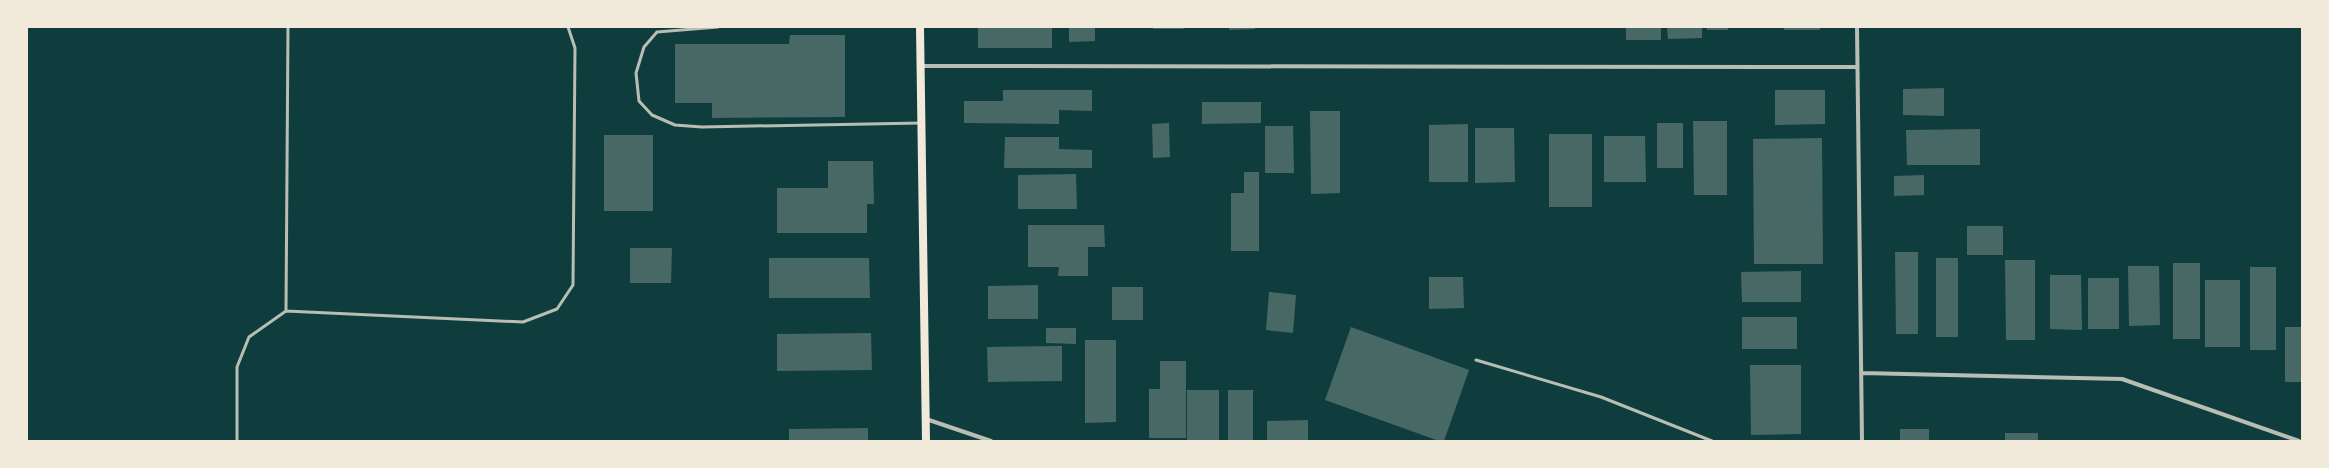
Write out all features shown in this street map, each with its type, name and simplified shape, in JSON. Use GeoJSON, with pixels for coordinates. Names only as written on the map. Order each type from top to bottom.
{"type":"FeatureCollection","features":[{"type":"Feature","properties":{"kind":"main road"},"geometry":{"type":"LineString","coordinates":[[920,27],[926,441]]}},
{"type":"Feature","properties":{"kind":"street"},"geometry":{"type":"LineString","coordinates":[[1856,27],[1862,441]]}},
{"type":"Feature","properties":{"kind":"street"},"geometry":{"type":"LineString","coordinates":[[920,66],[1857,67]]}},
{"type":"Feature","properties":{"kind":"street"},"geometry":{"type":"LineString","coordinates":[[1862,373],[2122,379],[2299,441]]}},
{"type":"Feature","properties":{"kind":"street"},"geometry":{"type":"LineString","coordinates":[[925,418],[991,441]]}},
{"type":"Feature","properties":{"kind":"lane"},"geometry":{"type":"LineString","coordinates":[[286,311],[288,27]]}},
{"type":"Feature","properties":{"kind":"lane"},"geometry":{"type":"LineString","coordinates":[[237,441],[237,367],[249,337],[286,311],[524,322],[557,309],[573,285],[575,48],[568,27]]}},
{"type":"Feature","properties":{"kind":"lane"},"geometry":{"type":"LineString","coordinates":[[718,27],[657,32],[644,47],[636,73],[639,102],[652,115],[675,125],[702,127],[921,123]]}},
{"type":"Feature","properties":{"kind":"lane"},"geometry":{"type":"LineString","coordinates":[[1476,360],[1601,397],[1712,441]]}},
{"type":"Feature","properties":{"kind":"building"},"geometry":{"type":"Polygon","coordinates":[[[978,27],[1052,27],[1052,48],[978,48],[978,27]]]}},
{"type":"Feature","properties":{"kind":"building"},"geometry":{"type":"Polygon","coordinates":[[[1069,27],[1095,27],[1095,41],[1069,42],[1069,27]]]}},
{"type":"Feature","properties":{"kind":"building"},"geometry":{"type":"Polygon","coordinates":[[[1153,27],[1184,27],[1184,29],[1153,29],[1153,27]]]}},
{"type":"Feature","properties":{"kind":"building"},"geometry":{"type":"Polygon","coordinates":[[[1229,27],[1255,27],[1255,29],[1229,30],[1229,27]]]}},
{"type":"Feature","properties":{"kind":"building"},"geometry":{"type":"Polygon","coordinates":[[[1626,27],[1661,27],[1661,40],[1626,40],[1626,27]]]}},
{"type":"Feature","properties":{"kind":"building"},"geometry":{"type":"Polygon","coordinates":[[[1667,27],[1702,27],[1702,38],[1668,39],[1667,27]]]}},
{"type":"Feature","properties":{"kind":"building"},"geometry":{"type":"Polygon","coordinates":[[[1707,27],[1728,27],[1728,30],[1707,30],[1707,27]]]}},
{"type":"Feature","properties":{"kind":"building"},"geometry":{"type":"Polygon","coordinates":[[[1784,27],[1820,27],[1820,30],[1784,30],[1784,27]]]}},
{"type":"Feature","properties":{"kind":"building"},"geometry":{"type":"Polygon","coordinates":[[[790,35],[845,35],[845,117],[712,118],[712,103],[675,103],[675,44],[789,44],[790,35]]]}},
{"type":"Feature","properties":{"kind":"building"},"geometry":{"type":"Polygon","coordinates":[[[1944,88],[1944,116],[1903,115],[1903,89],[1944,88]]]}},
{"type":"Feature","properties":{"kind":"building"},"geometry":{"type":"Polygon","coordinates":[[[1003,90],[1092,90],[1092,111],[1059,110],[1059,124],[964,123],[964,101],[1003,101],[1003,90]]]}},
{"type":"Feature","properties":{"kind":"building"},"geometry":{"type":"Polygon","coordinates":[[[1775,90],[1825,90],[1825,124],[1775,125],[1775,90]]]}},
{"type":"Feature","properties":{"kind":"building"},"geometry":{"type":"Polygon","coordinates":[[[1202,102],[1261,102],[1261,123],[1202,124],[1202,102]]]}},
{"type":"Feature","properties":{"kind":"building"},"geometry":{"type":"Polygon","coordinates":[[[1310,111],[1340,111],[1340,193],[1311,194],[1310,111]]]}},
{"type":"Feature","properties":{"kind":"building"},"geometry":{"type":"Polygon","coordinates":[[[1693,121],[1727,121],[1727,195],[1694,195],[1693,121]]]}},
{"type":"Feature","properties":{"kind":"building"},"geometry":{"type":"Polygon","coordinates":[[[1169,123],[1170,157],[1153,158],[1152,124],[1169,123]]]}},
{"type":"Feature","properties":{"kind":"building"},"geometry":{"type":"Polygon","coordinates":[[[1657,123],[1683,123],[1683,168],[1657,168],[1657,123]]]}},
{"type":"Feature","properties":{"kind":"building"},"geometry":{"type":"Polygon","coordinates":[[[1468,124],[1468,182],[1429,182],[1429,125],[1468,124]]]}},
{"type":"Feature","properties":{"kind":"building"},"geometry":{"type":"Polygon","coordinates":[[[1265,126],[1293,126],[1294,173],[1265,173],[1265,126]]]}},
{"type":"Feature","properties":{"kind":"building"},"geometry":{"type":"Polygon","coordinates":[[[1475,128],[1514,128],[1515,182],[1475,183],[1475,128]]]}},
{"type":"Feature","properties":{"kind":"building"},"geometry":{"type":"Polygon","coordinates":[[[1980,129],[1980,165],[1907,165],[1906,130],[1980,129]]]}},
{"type":"Feature","properties":{"kind":"building"},"geometry":{"type":"Polygon","coordinates":[[[1549,134],[1592,134],[1592,207],[1549,207],[1549,134]]]}},
{"type":"Feature","properties":{"kind":"building"},"geometry":{"type":"Polygon","coordinates":[[[604,135],[653,135],[653,211],[604,211],[604,135]]]}},
{"type":"Feature","properties":{"kind":"building"},"geometry":{"type":"Polygon","coordinates":[[[1604,136],[1645,136],[1646,182],[1604,182],[1604,136]]]}},
{"type":"Feature","properties":{"kind":"building"},"geometry":{"type":"Polygon","coordinates":[[[1005,137],[1059,137],[1059,149],[1092,150],[1092,168],[1004,168],[1005,137]]]}},
{"type":"Feature","properties":{"kind":"building"},"geometry":{"type":"Polygon","coordinates":[[[1822,138],[1823,264],[1754,264],[1753,139],[1822,138]]]}},
{"type":"Feature","properties":{"kind":"building"},"geometry":{"type":"Polygon","coordinates":[[[828,161],[873,161],[874,204],[867,204],[867,233],[777,233],[777,188],[828,188],[828,161]]]}},
{"type":"Feature","properties":{"kind":"building"},"geometry":{"type":"Polygon","coordinates":[[[1244,172],[1259,172],[1259,251],[1231,251],[1231,193],[1244,193],[1244,172]]]}},
{"type":"Feature","properties":{"kind":"building"},"geometry":{"type":"Polygon","coordinates":[[[1076,174],[1077,209],[1018,209],[1018,175],[1076,174]]]}},
{"type":"Feature","properties":{"kind":"building"},"geometry":{"type":"Polygon","coordinates":[[[1924,175],[1924,195],[1894,196],[1894,176],[1924,175]]]}},
{"type":"Feature","properties":{"kind":"building"},"geometry":{"type":"Polygon","coordinates":[[[1028,225],[1104,225],[1105,247],[1088,247],[1088,276],[1058,276],[1059,267],[1028,267],[1028,225]]]}},
{"type":"Feature","properties":{"kind":"building"},"geometry":{"type":"Polygon","coordinates":[[[1967,226],[2003,226],[2003,255],[1967,255],[1967,226]]]}},
{"type":"Feature","properties":{"kind":"building"},"geometry":{"type":"Polygon","coordinates":[[[630,248],[672,248],[671,283],[630,283],[630,248]]]}},
{"type":"Feature","properties":{"kind":"building"},"geometry":{"type":"Polygon","coordinates":[[[1895,252],[1918,252],[1918,334],[1896,334],[1895,252]]]}},
{"type":"Feature","properties":{"kind":"building"},"geometry":{"type":"Polygon","coordinates":[[[769,258],[869,258],[870,298],[769,298],[769,258]]]}},
{"type":"Feature","properties":{"kind":"building"},"geometry":{"type":"Polygon","coordinates":[[[1936,258],[1958,258],[1958,337],[1936,337],[1936,258]]]}},
{"type":"Feature","properties":{"kind":"building"},"geometry":{"type":"Polygon","coordinates":[[[2005,260],[2035,260],[2035,340],[2006,340],[2005,260]]]}},
{"type":"Feature","properties":{"kind":"building"},"geometry":{"type":"Polygon","coordinates":[[[2173,263],[2200,263],[2200,339],[2173,339],[2173,263]]]}},
{"type":"Feature","properties":{"kind":"building"},"geometry":{"type":"Polygon","coordinates":[[[2128,266],[2159,266],[2160,325],[2129,326],[2128,266]]]}},
{"type":"Feature","properties":{"kind":"building"},"geometry":{"type":"Polygon","coordinates":[[[2250,267],[2276,267],[2276,350],[2250,350],[2250,267]]]}},
{"type":"Feature","properties":{"kind":"building"},"geometry":{"type":"Polygon","coordinates":[[[1801,271],[1801,302],[1742,302],[1741,272],[1801,271]]]}},
{"type":"Feature","properties":{"kind":"building"},"geometry":{"type":"Polygon","coordinates":[[[2050,275],[2081,275],[2082,330],[2050,329],[2050,275]]]}},
{"type":"Feature","properties":{"kind":"building"},"geometry":{"type":"Polygon","coordinates":[[[1429,277],[1463,277],[1464,308],[1429,309],[1429,277]]]}},
{"type":"Feature","properties":{"kind":"building"},"geometry":{"type":"Polygon","coordinates":[[[2088,278],[2119,278],[2119,329],[2088,329],[2088,278]]]}},
{"type":"Feature","properties":{"kind":"building"},"geometry":{"type":"Polygon","coordinates":[[[2205,280],[2240,280],[2240,347],[2205,347],[2205,280]]]}},
{"type":"Feature","properties":{"kind":"building"},"geometry":{"type":"Polygon","coordinates":[[[1038,285],[1038,319],[988,319],[988,286],[1038,285]]]}},
{"type":"Feature","properties":{"kind":"building"},"geometry":{"type":"Polygon","coordinates":[[[1112,287],[1143,287],[1143,320],[1112,320],[1112,287]]]}},
{"type":"Feature","properties":{"kind":"building"},"geometry":{"type":"Polygon","coordinates":[[[1269,292],[1296,295],[1293,333],[1266,330],[1269,292]]]}},
{"type":"Feature","properties":{"kind":"building"},"geometry":{"type":"Polygon","coordinates":[[[1742,317],[1797,317],[1797,349],[1742,349],[1742,317]]]}},
{"type":"Feature","properties":{"kind":"building"},"geometry":{"type":"Polygon","coordinates":[[[1351,327],[1469,370],[1444,441],[1439,441],[1325,400],[1351,327]]]}},
{"type":"Feature","properties":{"kind":"building"},"geometry":{"type":"Polygon","coordinates":[[[2285,327],[2302,327],[2302,382],[2285,382],[2285,327]]]}},
{"type":"Feature","properties":{"kind":"building"},"geometry":{"type":"Polygon","coordinates":[[[1046,328],[1076,328],[1076,344],[1046,343],[1046,328]]]}},
{"type":"Feature","properties":{"kind":"building"},"geometry":{"type":"Polygon","coordinates":[[[871,333],[872,370],[777,371],[777,334],[871,333]]]}},
{"type":"Feature","properties":{"kind":"building"},"geometry":{"type":"Polygon","coordinates":[[[1085,340],[1116,340],[1116,422],[1085,423],[1085,340]]]}},
{"type":"Feature","properties":{"kind":"building"},"geometry":{"type":"Polygon","coordinates":[[[1062,346],[1062,381],[988,382],[987,347],[1062,346]]]}},
{"type":"Feature","properties":{"kind":"building"},"geometry":{"type":"Polygon","coordinates":[[[1160,361],[1186,361],[1186,438],[1149,438],[1149,389],[1160,389],[1160,361]]]}},
{"type":"Feature","properties":{"kind":"building"},"geometry":{"type":"Polygon","coordinates":[[[1750,365],[1801,365],[1801,434],[1751,435],[1750,365]]]}},
{"type":"Feature","properties":{"kind":"building"},"geometry":{"type":"Polygon","coordinates":[[[1187,390],[1219,390],[1219,441],[1187,441],[1187,390]]]}},
{"type":"Feature","properties":{"kind":"building"},"geometry":{"type":"Polygon","coordinates":[[[1228,390],[1253,390],[1253,441],[1228,441],[1228,390]]]}},
{"type":"Feature","properties":{"kind":"building"},"geometry":{"type":"Polygon","coordinates":[[[1308,420],[1308,441],[1267,441],[1267,421],[1308,420]]]}},
{"type":"Feature","properties":{"kind":"building"},"geometry":{"type":"Polygon","coordinates":[[[868,428],[868,441],[789,441],[789,429],[868,428]]]}},
{"type":"Feature","properties":{"kind":"building"},"geometry":{"type":"Polygon","coordinates":[[[1900,429],[1929,429],[1929,441],[1900,441],[1900,429]]]}},
{"type":"Feature","properties":{"kind":"building"},"geometry":{"type":"Polygon","coordinates":[[[2005,433],[2038,433],[2038,441],[2005,441],[2005,433]]]}}]}
